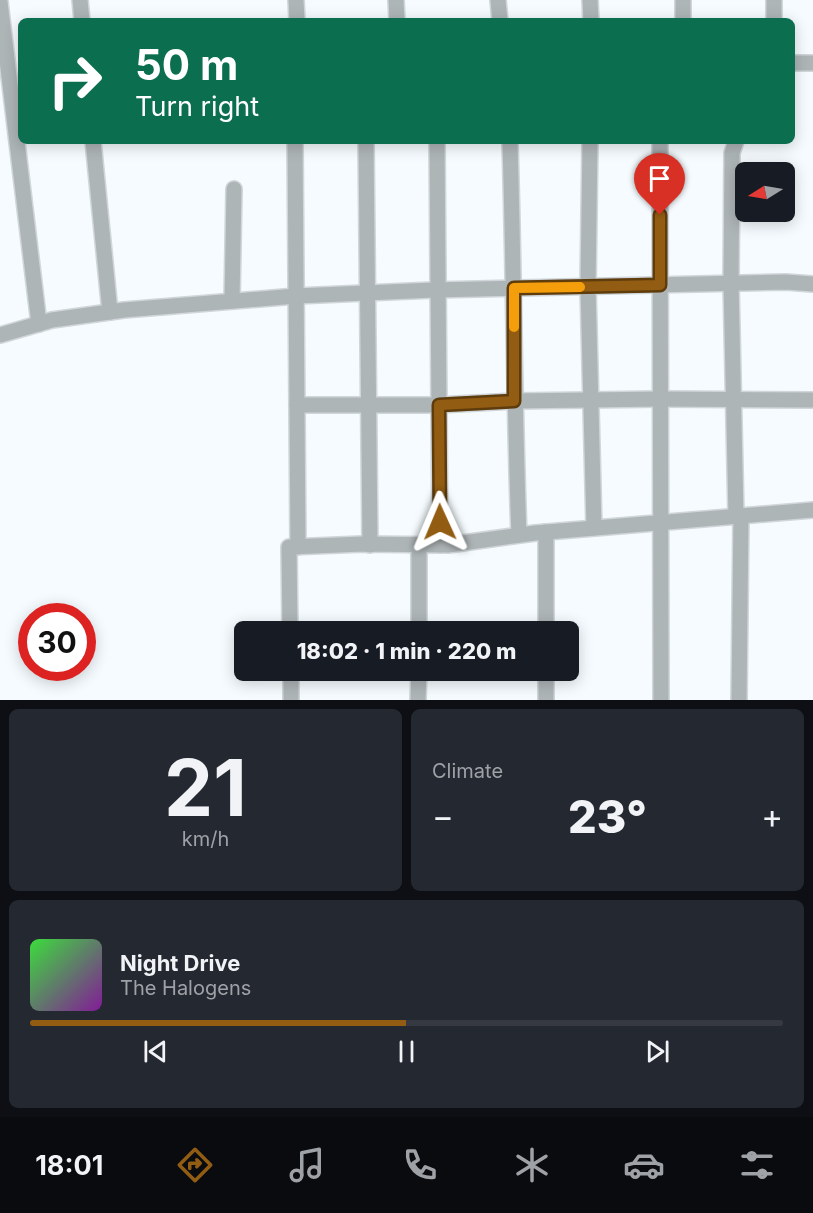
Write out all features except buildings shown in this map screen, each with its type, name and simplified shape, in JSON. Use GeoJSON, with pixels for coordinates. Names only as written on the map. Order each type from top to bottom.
{"type":"FeatureCollection","features":[{"type":"Feature","properties":{"kind":"street"},"geometry":{"type":"LineString","coordinates":[[80,0],[82,18]]}},
{"type":"Feature","properties":{"kind":"street"},"geometry":{"type":"LineString","coordinates":[[296,0],[297,18]]}},
{"type":"Feature","properties":{"kind":"street"},"geometry":{"type":"LineString","coordinates":[[396,0],[398,18]]}},
{"type":"Feature","properties":{"kind":"street"},"geometry":{"type":"LineString","coordinates":[[498,0],[500,18]]}},
{"type":"Feature","properties":{"kind":"street"},"geometry":{"type":"LineString","coordinates":[[590,0],[591,18]]}},
{"type":"Feature","properties":{"kind":"street"},"geometry":{"type":"LineString","coordinates":[[683,0],[683,18]]}},
{"type":"Feature","properties":{"kind":"street"},"geometry":{"type":"LineString","coordinates":[[774,0],[774,18]]}},
{"type":"Feature","properties":{"kind":"street"},"geometry":{"type":"LineString","coordinates":[[0,2],[39,324]]}},
{"type":"Feature","properties":{"kind":"street"},"geometry":{"type":"LineString","coordinates":[[795,63],[813,63]]}},
{"type":"Feature","properties":{"kind":"street"},"geometry":{"type":"LineString","coordinates":[[93,144],[110,312]]}},
{"type":"Feature","properties":{"kind":"street"},"geometry":{"type":"LineString","coordinates":[[295,144],[298,547]]}},
{"type":"Feature","properties":{"kind":"street"},"geometry":{"type":"LineString","coordinates":[[366,144],[370,544]]}},
{"type":"Feature","properties":{"kind":"street"},"geometry":{"type":"LineString","coordinates":[[438,144],[440,545]]}},
{"type":"Feature","properties":{"kind":"street"},"geometry":{"type":"LineString","coordinates":[[510,144],[514,401],[519,535]]}},
{"type":"Feature","properties":{"kind":"street"},"geometry":{"type":"LineString","coordinates":[[590,144],[588,286],[594,528]]}},
{"type":"Feature","properties":{"kind":"street"},"geometry":{"type":"LineString","coordinates":[[735,144],[732,153],[731,284],[739,515],[739,700]]}},
{"type":"Feature","properties":{"kind":"street"},"geometry":{"type":"LineString","coordinates":[[660,145],[662,700]]}},
{"type":"Feature","properties":{"kind":"street"},"geometry":{"type":"LineString","coordinates":[[232,301],[234,189]]}},
{"type":"Feature","properties":{"kind":"street"},"geometry":{"type":"LineString","coordinates":[[0,335],[39,324],[110,312],[296,296],[588,286],[813,284]]}},
{"type":"Feature","properties":{"kind":"street"},"geometry":{"type":"LineString","coordinates":[[297,405],[439,405],[514,401],[661,399],[813,400]]}},
{"type":"Feature","properties":{"kind":"street"},"geometry":{"type":"LineString","coordinates":[[290,621],[289,547],[370,544],[440,545],[546,532],[813,510]]}},
{"type":"Feature","properties":{"kind":"street"},"geometry":{"type":"LineString","coordinates":[[546,532],[546,621]]}},
{"type":"Feature","properties":{"kind":"street"},"geometry":{"type":"LineString","coordinates":[[419,545],[419,621]]}},
{"type":"Feature","properties":{"kind":"street"},"geometry":{"type":"LineString","coordinates":[[291,681],[291,700]]}},
{"type":"Feature","properties":{"kind":"street"},"geometry":{"type":"LineString","coordinates":[[418,681],[418,700]]}},
{"type":"Feature","properties":{"kind":"street"},"geometry":{"type":"LineString","coordinates":[[546,681],[546,700]]}},
{"type":"Feature","properties":{"kind":"slow traffic"},"geometry":{"type":"LineString","coordinates":[[514,327],[514,288],[580,287]]}},
{"type":"Feature","properties":{"kind":"route"},"geometry":{"type":"LineString","coordinates":[[440,522],[439,405],[514,401],[514,288],[660,285],[660,215]]}}]}
